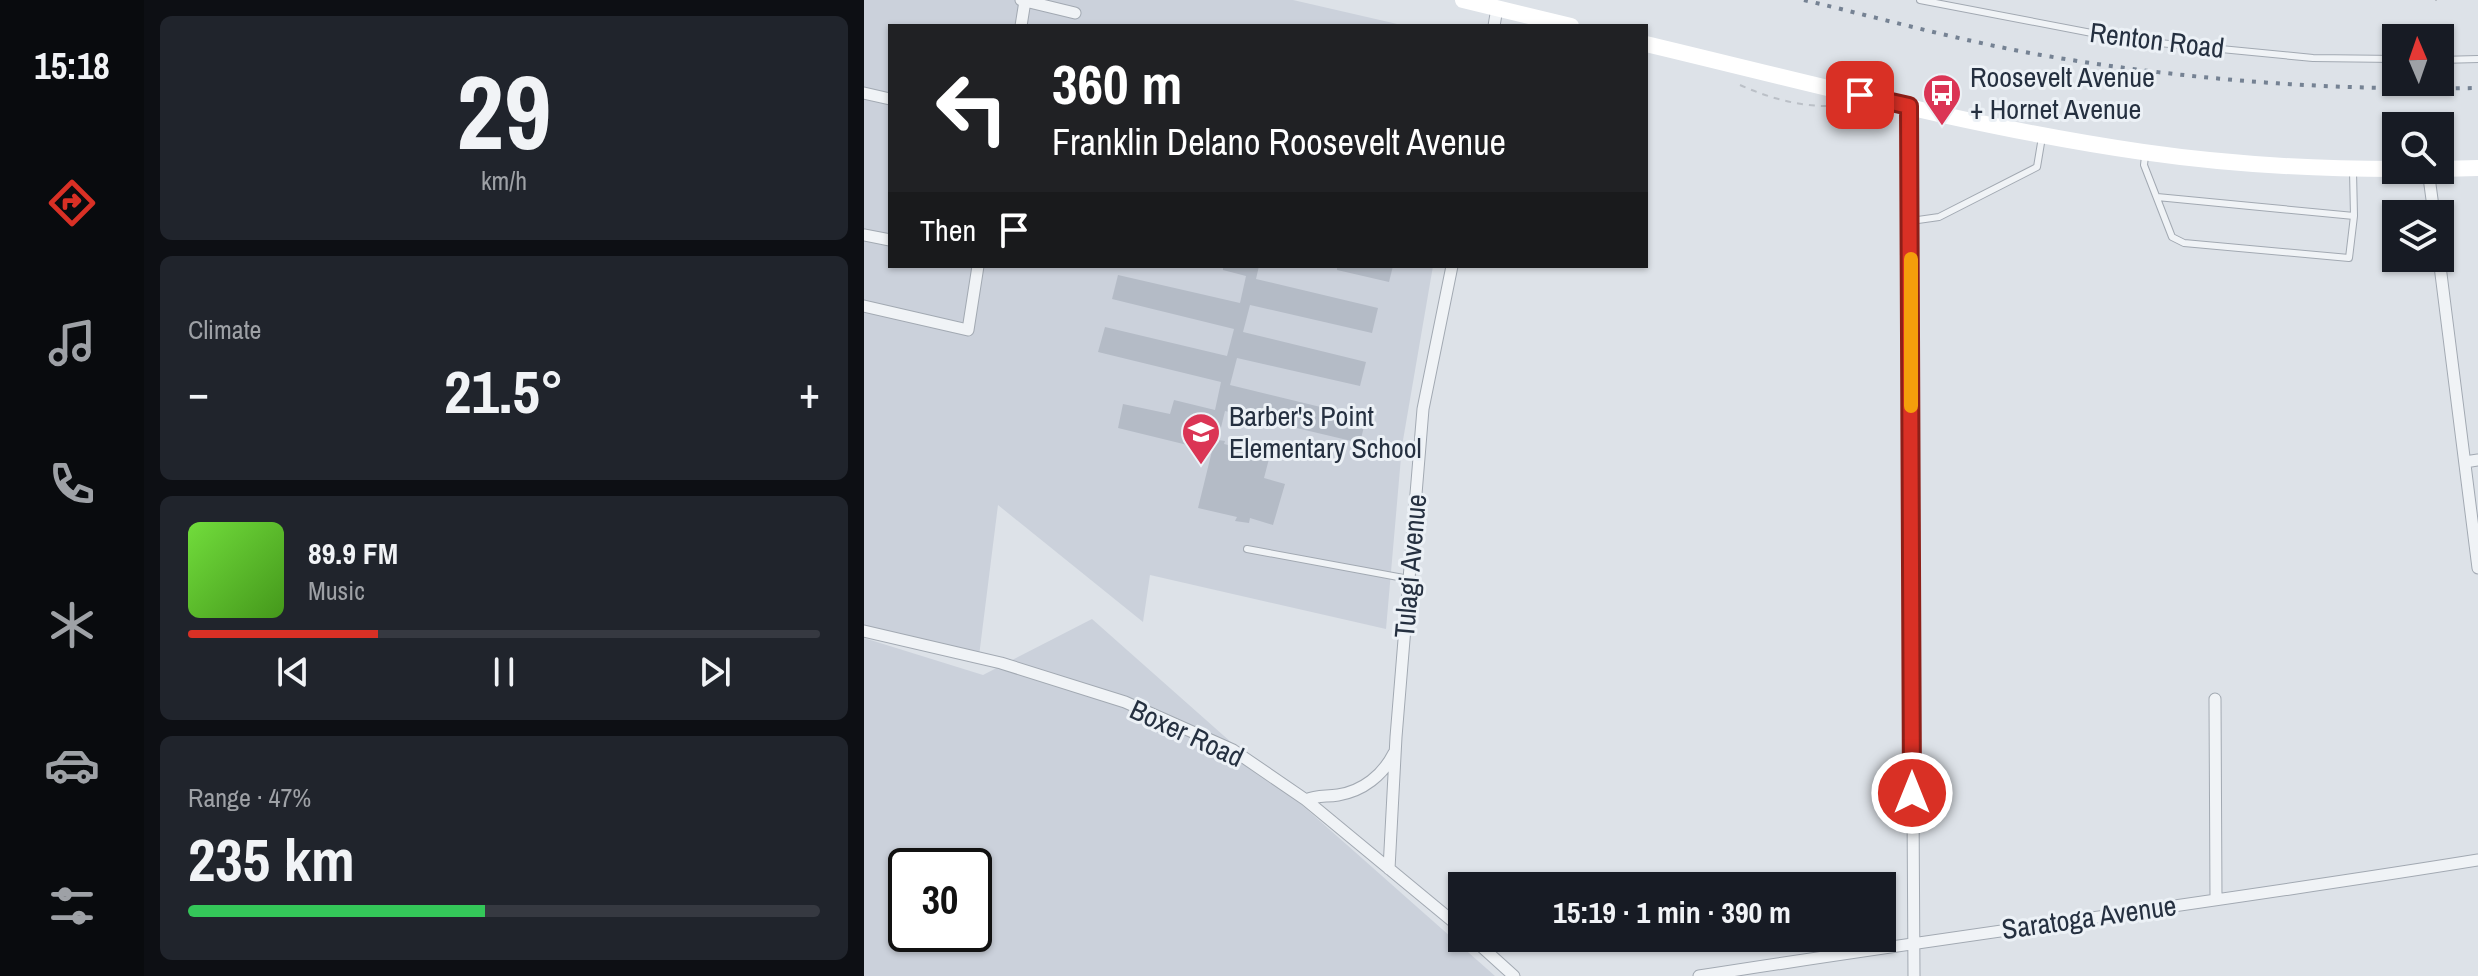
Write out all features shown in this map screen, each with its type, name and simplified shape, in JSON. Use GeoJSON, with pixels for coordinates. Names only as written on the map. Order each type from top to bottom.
{"type":"FeatureCollection","features":[{"type":"Feature","properties":{"kind":"main road"},"geometry":{"type":"LineString","coordinates":[[1463,0],[1563,24]]}},
{"type":"Feature","properties":{"kind":"main road"},"geometry":{"type":"LineString","coordinates":[[1648,44],[2043,136],[2145,152],[2382,169]]}},
{"type":"Feature","properties":{"kind":"main road"},"geometry":{"type":"LineString","coordinates":[[2454,169],[2478,168]]}},
{"type":"Feature","properties":{"kind":"street"},"geometry":{"type":"LineString","coordinates":[[1021,24],[1023,0],[1075,13]]}},
{"type":"Feature","properties":{"kind":"street"},"geometry":{"type":"LineString","coordinates":[[1494,24],[1497,8]]}},
{"type":"Feature","properties":{"kind":"street"},"geometry":{"type":"LineString","coordinates":[[864,93],[888,99]]}},
{"type":"Feature","properties":{"kind":"street"},"geometry":{"type":"LineString","coordinates":[[1909,106],[1914,976]]}},
{"type":"Feature","properties":{"kind":"street"},"geometry":{"type":"LineString","coordinates":[[864,235],[888,240]]}},
{"type":"Feature","properties":{"kind":"street"},"geometry":{"type":"LineString","coordinates":[[864,306],[968,330],[978,268]]}},
{"type":"Feature","properties":{"kind":"street","name":"Tulagi Avenue"},"geometry":{"type":"LineString","coordinates":[[1389,869],[1423,409],[1452,268]]}},
{"type":"Feature","properties":{"kind":"street"},"geometry":{"type":"LineString","coordinates":[[2441,272],[2478,568]]}},
{"type":"Feature","properties":{"kind":"street"},"geometry":{"type":"LineString","coordinates":[[2465,462],[2478,460]]}},
{"type":"Feature","properties":{"kind":"street","name":"Boxer Road"},"geometry":{"type":"LineString","coordinates":[[864,631],[1001,663],[1125,702],[1233,750],[1306,800],[1448,917]]}},
{"type":"Feature","properties":{"kind":"street"},"geometry":{"type":"LineString","coordinates":[[2215,699],[2216,899]]}},
{"type":"Feature","properties":{"kind":"street"},"geometry":{"type":"LineString","coordinates":[[1306,800],[1316,795],[1339,795],[1359,788],[1378,776],[1396,749]]}},
{"type":"Feature","properties":{"kind":"street","name":"Saratoga Avenue"},"geometry":{"type":"LineString","coordinates":[[1699,976],[2478,860]]}},
{"type":"Feature","properties":{"kind":"street"},"geometry":{"type":"LineString","coordinates":[[1487,952],[1514,976]]}},
{"type":"Feature","properties":{"kind":"lane","name":"Renton Road"},"geometry":{"type":"LineString","coordinates":[[1920,0],[2128,40],[2313,58],[2382,59]]}},
{"type":"Feature","properties":{"kind":"lane"},"geometry":{"type":"LineString","coordinates":[[2454,60],[2478,59]]}},
{"type":"Feature","properties":{"kind":"lane"},"geometry":{"type":"LineString","coordinates":[[1911,221],[1939,217],[2037,167],[2043,136]]}},
{"type":"Feature","properties":{"kind":"lane"},"geometry":{"type":"LineString","coordinates":[[2145,152],[2144,165],[2172,237],[2184,243],[2349,258],[2354,216],[2353,169]]}},
{"type":"Feature","properties":{"kind":"lane"},"geometry":{"type":"LineString","coordinates":[[2157,197],[2354,216]]}},
{"type":"Feature","properties":{"kind":"lane"},"geometry":{"type":"LineString","coordinates":[[1247,549],[1409,579]]}},
{"type":"Feature","properties":{"kind":"path"},"geometry":{"type":"LineString","coordinates":[[1740,85],[1794,103],[1833,106]]}},
{"type":"Feature","properties":{"kind":"shaded area","name":"Barber's Point Elementary School"},"geometry":{"type":"Polygon","coordinates":[[[864,0],[1293,0],[1397,24],[888,24],[888,268],[1433,268],[1402,446],[1386,629],[1150,575],[1143,622],[998,505],[978,664],[864,634],[864,0]]]}},
{"type":"Feature","properties":{"kind":"shaded area"},"geometry":{"type":"Polygon","coordinates":[[[1092,619],[1448,934],[1448,952],[1468,952],[1495,976],[864,976],[864,638],[983,675],[1092,619]]]}},
{"type":"Feature","properties":{"kind":"building"},"geometry":{"type":"Polygon","coordinates":[[[1259,268],[1256,279],[1378,308],[1372,333],[1250,305],[1243,332],[1366,362],[1360,386],[1237,358],[1230,385],[1366,418],[1360,443],[1225,411],[1218,440],[1270,455],[1264,478],[1285,484],[1273,525],[1250,518],[1249,523],[1235,521],[1237,517],[1198,508],[1212,451],[1118,428],[1123,404],[1170,414],[1174,400],[1215,410],[1221,382],[1098,352],[1105,327],[1227,356],[1234,329],[1112,299],[1118,275],[1240,303],[1246,276],[1223,270],[1259,268]]]}},
{"type":"Feature","properties":{"kind":"building"},"geometry":{"type":"Polygon","coordinates":[[[1337,268],[1392,268],[1389,282],[1337,268]]]}},
{"type":"Feature","properties":{"kind":"railway"},"geometry":{"type":"LineString","coordinates":[[1804,0],[2011,49],[2095,64],[2259,82],[2369,88],[2478,88]]}},
{"type":"Feature","properties":{"kind":"slow traffic"},"geometry":{"type":"LineString","coordinates":[[1911,259],[1911,406]]}},
{"type":"Feature","properties":{"kind":"place","name":"Roosevelt Avenue + Hornet Avenue"},"geometry":{"type":"Point","coordinates":[1942,127]}},
{"type":"Feature","properties":{"kind":"place","name":"Barber's Point Elementary School"},"geometry":{"type":"Point","coordinates":[1201,466]}},
{"type":"Feature","properties":{"kind":"route"},"geometry":{"type":"LineString","coordinates":[[1860,95],[1909,106],[1912,793]]}}]}
